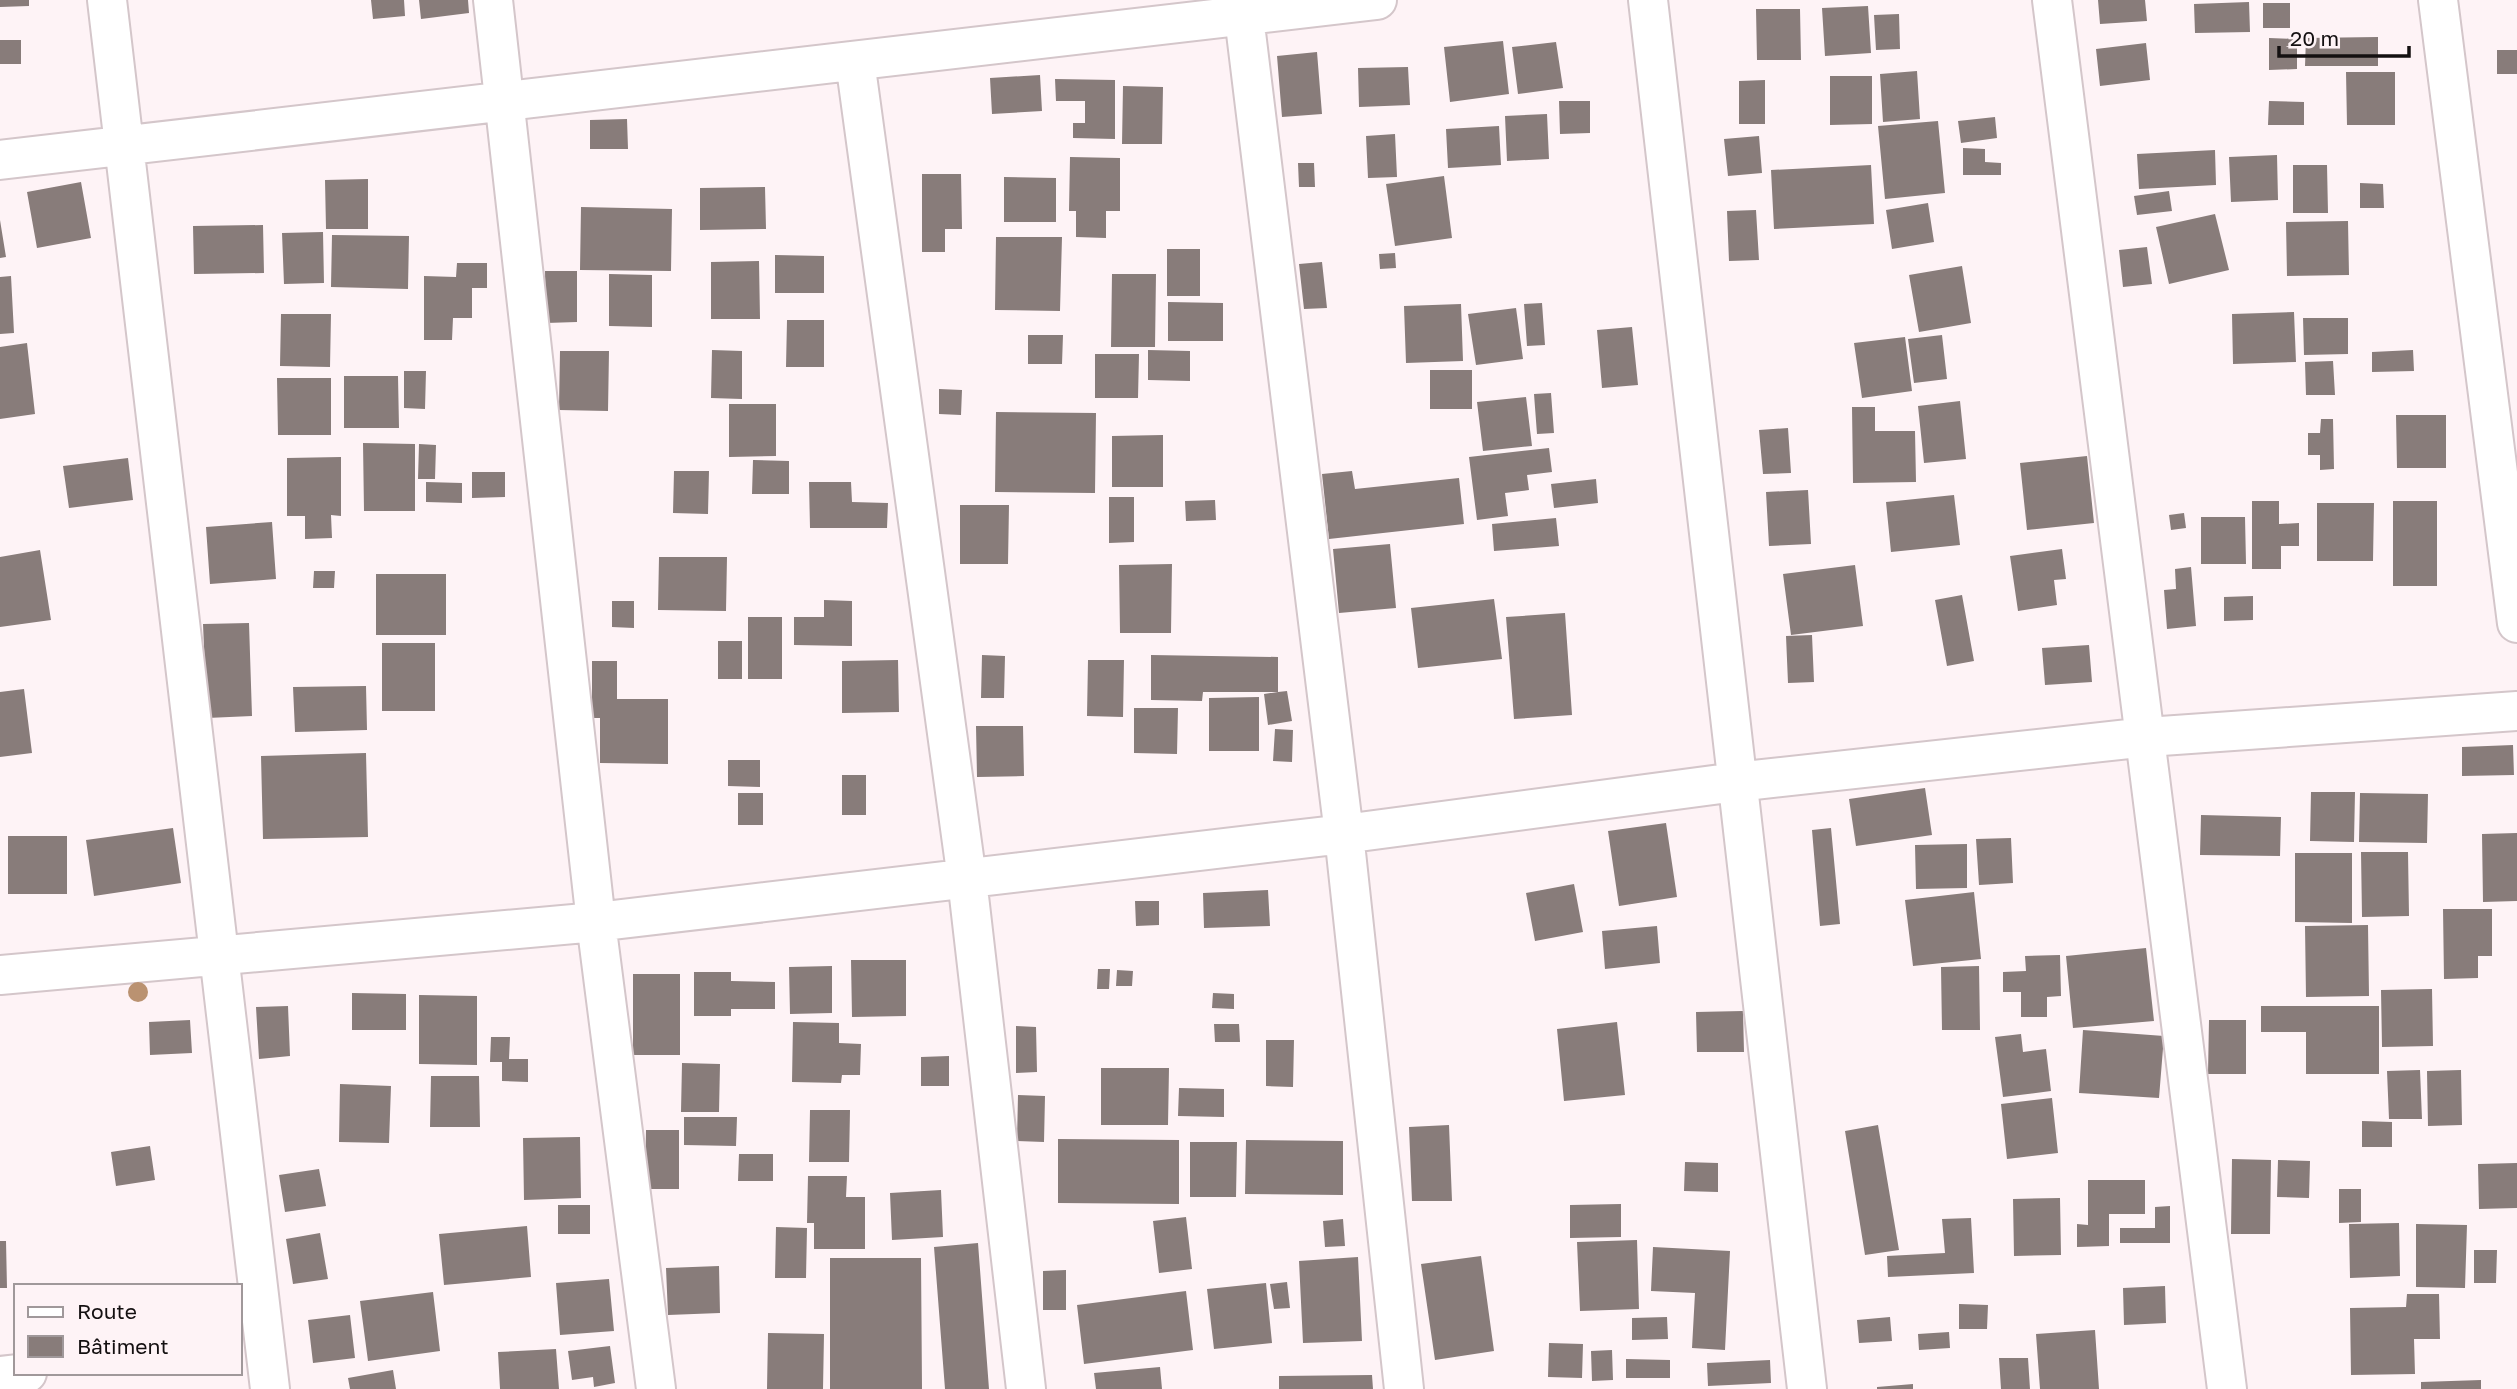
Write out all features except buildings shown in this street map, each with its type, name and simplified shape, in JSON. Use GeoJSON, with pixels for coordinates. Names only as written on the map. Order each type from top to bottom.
{"type":"FeatureCollection","features":[{"type":"Feature","properties":{"kind":"street"},"geometry":{"type":"LineString","coordinates":[[107,0],[219,955],[253,1351],[270,1389]]}},
{"type":"Feature","properties":{"kind":"street"},"geometry":{"type":"LineString","coordinates":[[493,0],[596,922],[656,1389]]}},
{"type":"Feature","properties":{"kind":"street"},"geometry":{"type":"LineString","coordinates":[[0,160],[855,61],[1243,8],[1377,0]]}},
{"type":"Feature","properties":{"kind":"street"},"geometry":{"type":"LineString","coordinates":[[1648,0],[1807,1389]]}},
{"type":"Feature","properties":{"kind":"street"},"geometry":{"type":"LineString","coordinates":[[2052,0],[2228,1389]]}},
{"type":"Feature","properties":{"kind":"street"},"geometry":{"type":"LineString","coordinates":[[2438,0],[2517,623]]}},
{"type":"Feature","properties":{"kind":"street"},"geometry":{"type":"LineString","coordinates":[[1243,8],[1344,834],[1404,1389]]}},
{"type":"Feature","properties":{"kind":"street"},"geometry":{"type":"LineString","coordinates":[[855,61],[967,879],[1026,1389]]}},
{"type":"Feature","properties":{"kind":"street"},"geometry":{"type":"LineString","coordinates":[[0,975],[596,922],[1344,834],[1736,782],[2147,737],[2517,711]]}}]}
